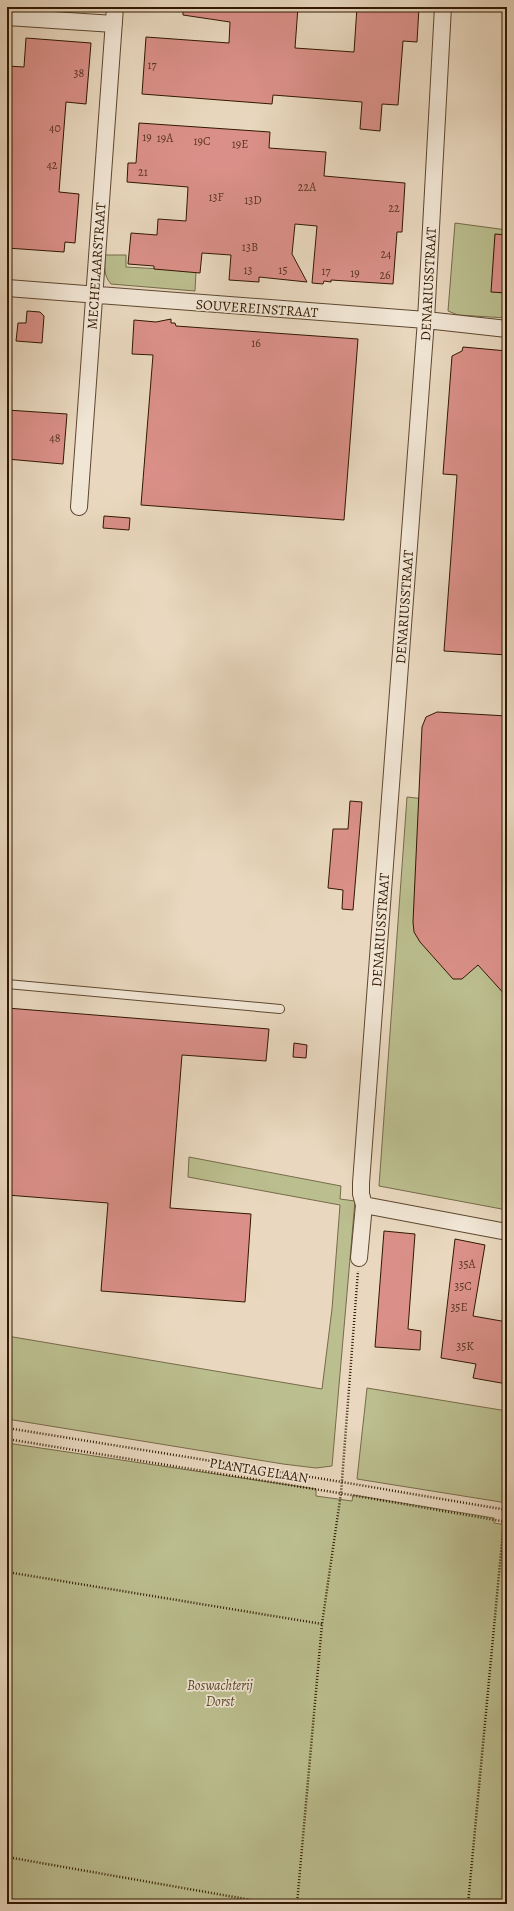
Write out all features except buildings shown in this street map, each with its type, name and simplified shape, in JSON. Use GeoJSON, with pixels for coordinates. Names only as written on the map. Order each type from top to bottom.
{"type":"FeatureCollection","features":[{"type":"Feature","properties":{"kind":"street","name":"MECHELAARSTRAAT"},"geometry":{"type":"LineString","coordinates":[[79,507],[115,7]]}},
{"type":"Feature","properties":{"kind":"street","name":"DENARIUSSTRAAT"},"geometry":{"type":"LineString","coordinates":[[359,1258],[364,1206],[361,1194],[361,1183],[426,320],[443,7]]}},
{"type":"Feature","properties":{"kind":"street"},"geometry":{"type":"LineString","coordinates":[[7,17],[114,24]]}},
{"type":"Feature","properties":{"kind":"street","name":"SOUVEREINSTRAAT"},"geometry":{"type":"LineString","coordinates":[[7,288],[426,320],[507,329]]}},
{"type":"Feature","properties":{"kind":"street"},"geometry":{"type":"LineString","coordinates":[[364,1206],[507,1232]]}},
{"type":"Feature","properties":{"kind":"lane"},"geometry":{"type":"LineString","coordinates":[[7,984],[280,1009]]}},
{"type":"Feature","properties":{"kind":"path"},"geometry":{"type":"LineString","coordinates":[[297,1904],[322,1624],[341,1493],[359,1258]]}},
{"type":"Feature","properties":{"kind":"path"},"geometry":{"type":"LineString","coordinates":[[7,1428],[506,1510],[468,1904]]}},
{"type":"Feature","properties":{"kind":"path","name":"PLANTAGELAAN"},"geometry":{"type":"LineString","coordinates":[[7,1439],[341,1493],[505,1522]]}},
{"type":"Feature","properties":{"kind":"path"},"geometry":{"type":"LineString","coordinates":[[7,1572],[322,1624]]}},
{"type":"Feature","properties":{"kind":"path"},"geometry":{"type":"LineString","coordinates":[[7,1857],[274,1904]]}},
{"type":"Feature","properties":{"kind":"green space"},"geometry":{"type":"Polygon","coordinates":[[[455,223],[507,230],[507,318],[458,315],[448,311],[455,223]]]}},
{"type":"Feature","properties":{"kind":"green space"},"geometry":{"type":"Polygon","coordinates":[[[105,255],[126,255],[126,267],[196,271],[195,291],[111,284],[108,281],[106,274],[105,255]]]}},
{"type":"Feature","properties":{"kind":"green space"},"geometry":{"type":"Polygon","coordinates":[[[407,797],[507,808],[507,1210],[379,1186],[407,797]]]}},
{"type":"Feature","properties":{"kind":"green space"},"geometry":{"type":"Polygon","coordinates":[[[189,1157],[341,1186],[340,1199],[355,1201],[332,1466],[316,1468],[283,1464],[7,1419],[7,1336],[322,1389],[332,1309],[340,1205],[188,1177],[189,1157]]]}},
{"type":"Feature","properties":{"kind":"green space"},"geometry":{"type":"Polygon","coordinates":[[[367,1388],[507,1411],[507,1503],[357,1479],[367,1388]]]}},
{"type":"Feature","properties":{"kind":"green space","name":"Boswachterij Dorst"},"geometry":{"type":"Polygon","coordinates":[[[7,1443],[316,1489],[316,1496],[352,1501],[353,1495],[494,1518],[494,1523],[507,1525],[507,1904],[7,1904],[7,1443]]]}}]}
